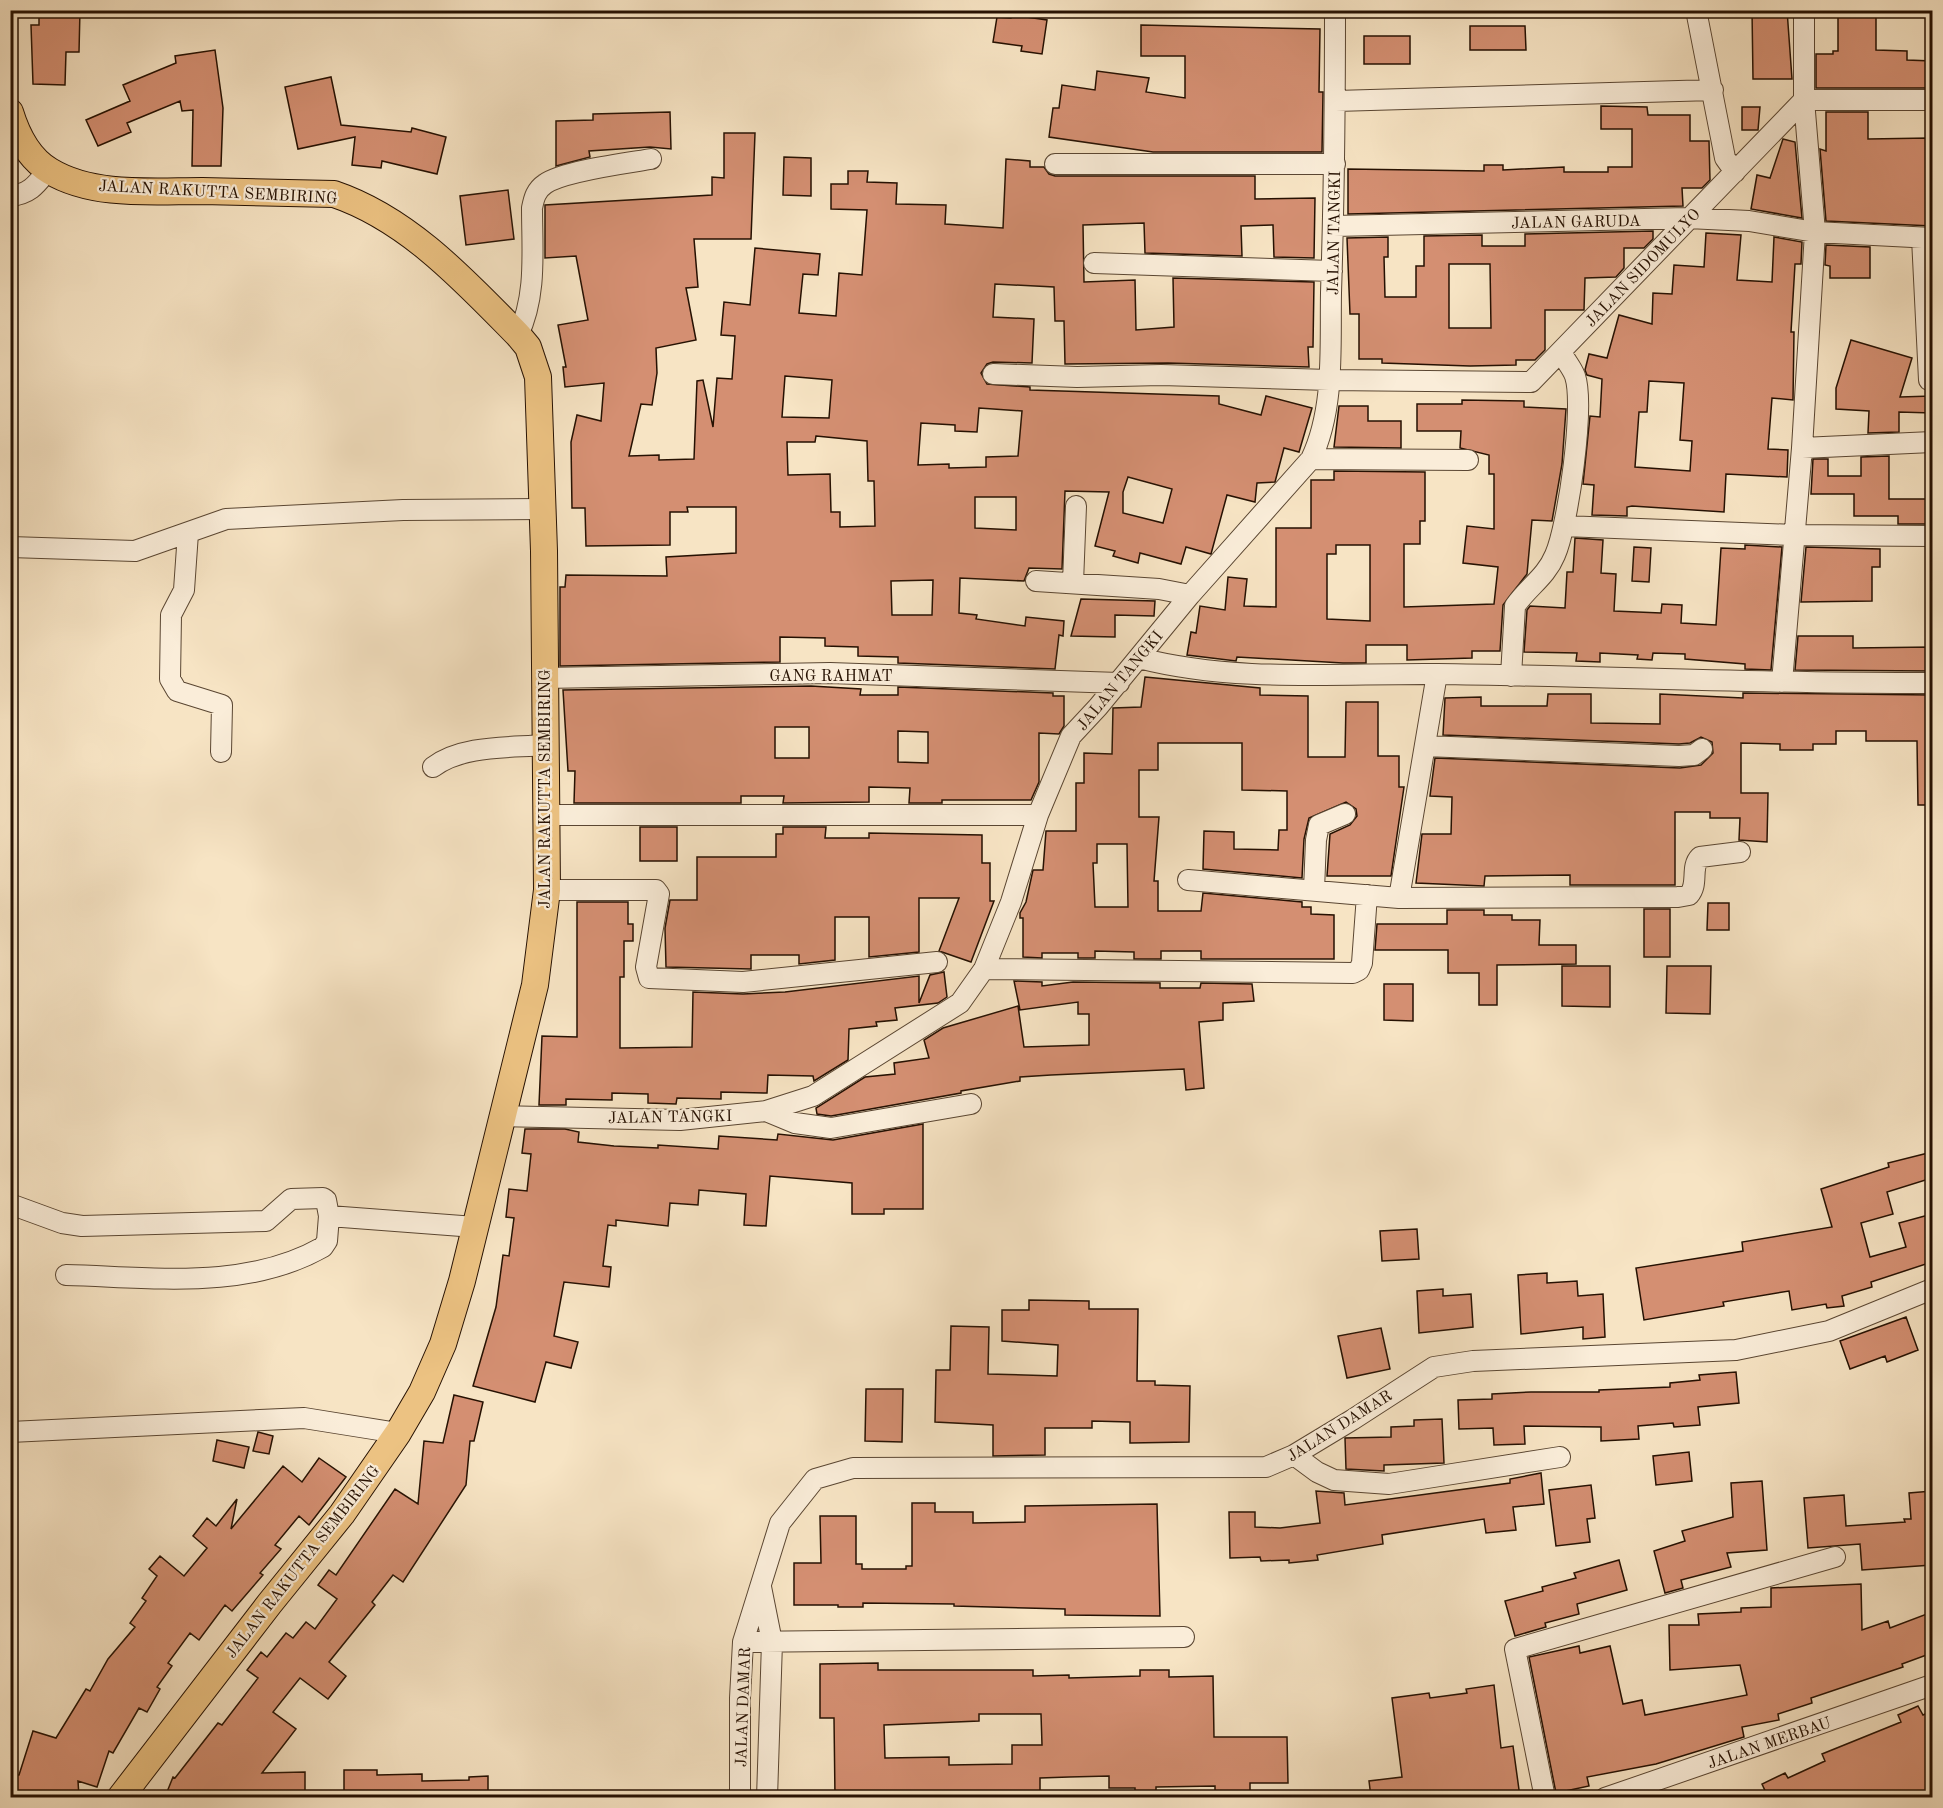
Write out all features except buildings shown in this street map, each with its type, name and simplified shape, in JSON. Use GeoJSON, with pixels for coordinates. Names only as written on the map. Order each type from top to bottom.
{"type":"FeatureCollection","features":[{"type":"Feature","properties":{"kind":"main road","name":"JALAN RAKUTTA SEMBIRING"},"geometry":{"type":"LineString","coordinates":[[10,112],[17,135],[31,155],[48,171],[69,181],[100,188],[334,194],[352,200],[439,256],[528,347],[538,377],[544,551],[544,814],[547,890],[535,985],[475,1227],[443,1344],[422,1392],[398,1433],[342,1515],[256,1621],[120,1797]]}},
{"type":"Feature","properties":{"kind":"street","name":"JALAN TANGKI"},"geometry":{"type":"LineString","coordinates":[[502,1116],[680,1120],[766,1111],[813,1096],[960,1003],[984,969],[1011,902],[1038,814],[1071,736],[1119,683],[1190,595],[1311,459],[1322,436],[1329,380],[1335,164],[1335,10]]}},
{"type":"Feature","properties":{"kind":"street"},"geometry":{"type":"LineString","coordinates":[[1696,10],[1725,158],[1735,172]]}},
{"type":"Feature","properties":{"kind":"street"},"geometry":{"type":"LineString","coordinates":[[1782,682],[1802,448],[1815,232],[1804,100],[1804,10]]}},
{"type":"Feature","properties":{"kind":"street"},"geometry":{"type":"LineString","coordinates":[[1336,101],[1713,90]]}},
{"type":"Feature","properties":{"kind":"street"},"geometry":{"type":"LineString","coordinates":[[1804,100],[1932,100]]}},
{"type":"Feature","properties":{"kind":"street","name":"JALAN SIDOMULYO"},"geometry":{"type":"LineString","coordinates":[[993,374],[1530,382],[1804,100]]}},
{"type":"Feature","properties":{"kind":"street"},"geometry":{"type":"LineString","coordinates":[[518,335],[527,317],[530,298],[532,208],[534,196],[540,188],[556,178],[651,159]]}},
{"type":"Feature","properties":{"kind":"street"},"geometry":{"type":"LineString","coordinates":[[1055,164],[1335,164]]}},
{"type":"Feature","properties":{"kind":"street"},"geometry":{"type":"LineString","coordinates":[[10,196],[23,194],[33,189],[48,171]]}},
{"type":"Feature","properties":{"kind":"street","name":"JALAN GARUDA"},"geometry":{"type":"LineString","coordinates":[[1333,233],[1334,226],[1688,218],[1749,221],[1815,232],[1927,238]]}},
{"type":"Feature","properties":{"kind":"street"},"geometry":{"type":"LineString","coordinates":[[1927,238],[1929,380]]}},
{"type":"Feature","properties":{"kind":"street"},"geometry":{"type":"LineString","coordinates":[[1095,263],[1332,271]]}},
{"type":"Feature","properties":{"kind":"street"},"geometry":{"type":"LineString","coordinates":[[1511,676],[1515,606],[1542,579],[1551,563],[1564,526],[1575,438],[1577,396],[1575,376],[1561,352]]}},
{"type":"Feature","properties":{"kind":"street"},"geometry":{"type":"LineString","coordinates":[[1802,448],[1932,442]]}},
{"type":"Feature","properties":{"kind":"street"},"geometry":{"type":"LineString","coordinates":[[1311,459],[1468,460]]}},
{"type":"Feature","properties":{"kind":"street"},"geometry":{"type":"LineString","coordinates":[[1073,583],[1076,506]]}},
{"type":"Feature","properties":{"kind":"street"},"geometry":{"type":"LineString","coordinates":[[10,547],[135,551],[226,519],[403,510],[541,509]]}},
{"type":"Feature","properties":{"kind":"street"},"geometry":{"type":"LineString","coordinates":[[1564,526],[1794,535],[1932,536]]}},
{"type":"Feature","properties":{"kind":"street"},"geometry":{"type":"LineString","coordinates":[[188,533],[184,590],[171,615],[170,679],[177,691],[222,705],[221,752]]}},
{"type":"Feature","properties":{"kind":"street"},"geometry":{"type":"LineString","coordinates":[[1036,581],[1174,590],[1190,595]]}},
{"type":"Feature","properties":{"kind":"street"},"geometry":{"type":"LineString","coordinates":[[1139,658],[1174,667],[1252,674],[1437,674],[1932,683]]}},
{"type":"Feature","properties":{"kind":"street","name":"GANG RAHMAT"},"geometry":{"type":"LineString","coordinates":[[543,678],[830,673],[1119,683]]}},
{"type":"Feature","properties":{"kind":"street"},"geometry":{"type":"LineString","coordinates":[[1399,898],[1437,674]]}},
{"type":"Feature","properties":{"kind":"street"},"geometry":{"type":"LineString","coordinates":[[433,767],[453,756],[471,752],[544,746]]}},
{"type":"Feature","properties":{"kind":"street"},"geometry":{"type":"LineString","coordinates":[[1425,746],[1608,755],[1689,755],[1702,749]]}},
{"type":"Feature","properties":{"kind":"street"},"geometry":{"type":"LineString","coordinates":[[544,814],[1038,814]]}},
{"type":"Feature","properties":{"kind":"street"},"geometry":{"type":"LineString","coordinates":[[1314,890],[1316,840],[1319,825],[1345,814]]}},
{"type":"Feature","properties":{"kind":"street"},"geometry":{"type":"LineString","coordinates":[[1188,880],[1399,898],[1686,896],[1693,889],[1696,863],[1700,857],[1740,852]]}},
{"type":"Feature","properties":{"kind":"street"},"geometry":{"type":"LineString","coordinates":[[547,890],[656,890],[659,894],[646,968],[649,978],[743,982],[937,962]]}},
{"type":"Feature","properties":{"kind":"street"},"geometry":{"type":"LineString","coordinates":[[984,969],[1353,974],[1359,970],[1362,963],[1367,895]]}},
{"type":"Feature","properties":{"kind":"street"},"geometry":{"type":"LineString","coordinates":[[766,1111],[795,1123],[831,1128],[971,1104]]}},
{"type":"Feature","properties":{"kind":"street"},"geometry":{"type":"LineString","coordinates":[[10,1204],[62,1223],[82,1226],[266,1221],[291,1199],[323,1198],[326,1200],[329,1216],[327,1241],[323,1247],[264,1270],[192,1279],[66,1275]]}},
{"type":"Feature","properties":{"kind":"street"},"geometry":{"type":"LineString","coordinates":[[329,1216],[475,1227]]}},
{"type":"Feature","properties":{"kind":"street","name":"JALAN DAMAR"},"geometry":{"type":"LineString","coordinates":[[740,1797],[740,1698],[743,1642],[780,1523],[815,1479],[853,1468],[1266,1467],[1294,1455],[1434,1367],[1473,1361],[1747,1348],[1828,1331],[1932,1289]]}},
{"type":"Feature","properties":{"kind":"street"},"geometry":{"type":"LineString","coordinates":[[10,1432],[304,1418],[398,1433]]}},
{"type":"Feature","properties":{"kind":"street"},"geometry":{"type":"LineString","coordinates":[[1294,1455],[1317,1472],[1334,1480],[1389,1484],[1560,1457]]}},
{"type":"Feature","properties":{"kind":"street"},"geometry":{"type":"LineString","coordinates":[[1545,1797],[1515,1649],[1834,1557]]}},
{"type":"Feature","properties":{"kind":"street","name":"JALAN DAMAR"},"geometry":{"type":"LineString","coordinates":[[761,1584],[772,1642],[767,1797]]}},
{"type":"Feature","properties":{"kind":"street"},"geometry":{"type":"LineString","coordinates":[[743,1642],[1184,1637]]}},
{"type":"Feature","properties":{"kind":"street","name":"JALAN MERBAU"},"geometry":{"type":"LineString","coordinates":[[1605,1797],[1932,1685]]}}]}
